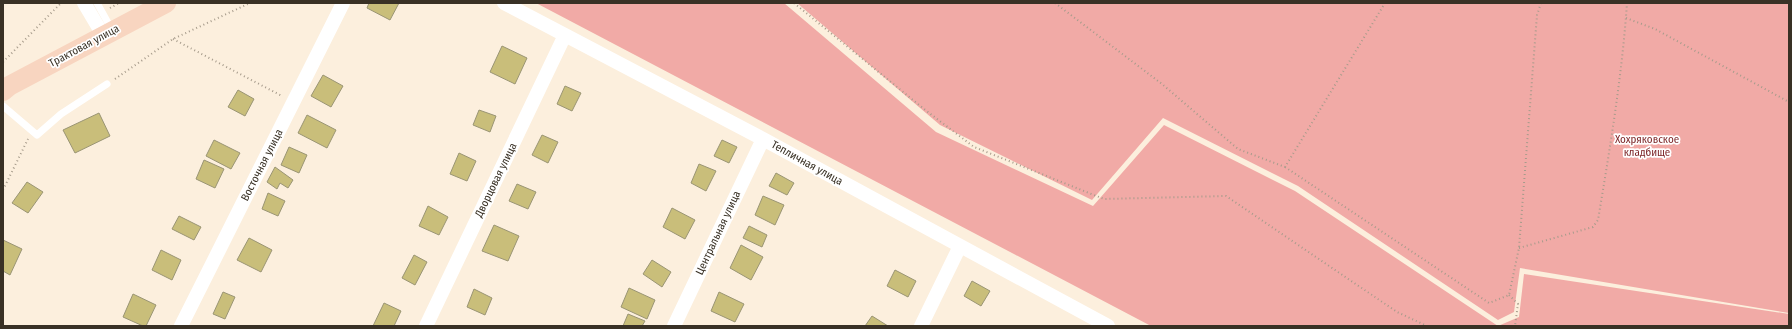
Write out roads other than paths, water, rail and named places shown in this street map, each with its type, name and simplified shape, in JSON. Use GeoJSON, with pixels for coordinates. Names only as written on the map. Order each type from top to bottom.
{"type":"FeatureCollection","features":[{"type":"Feature","properties":{"kind":"street"},"geometry":{"type":"LineString","coordinates":[[84,3],[108,33]]}},
{"type":"Feature","properties":{"kind":"street","name":"Трактовая улица"},"geometry":{"type":"LineString","coordinates":[[3,91],[9,86],[166,3]]}},
{"type":"Feature","properties":{"kind":"street","name":"Восточная улица"},"geometry":{"type":"LineString","coordinates":[[182,326],[343,3]]}},
{"type":"Feature","properties":{"kind":"street","name":"Тепличная улица"},"geometry":{"type":"LineString","coordinates":[[504,3],[763,139],[1108,326]]}},
{"type":"Feature","properties":{"kind":"street","name":"Дворцовая улица"},"geometry":{"type":"LineString","coordinates":[[426,326],[565,34]]}},
{"type":"Feature","properties":{"kind":"street","name":"Центральная улица"},"geometry":{"type":"LineString","coordinates":[[674,326],[763,139]]}},
{"type":"Feature","properties":{"kind":"street"},"geometry":{"type":"LineString","coordinates":[[921,326],[960,246]]}},
{"type":"Feature","properties":{"kind":"lane"},"geometry":{"type":"LineString","coordinates":[[96,3],[108,33]]}},
{"type":"Feature","properties":{"kind":"lane"},"geometry":{"type":"LineString","coordinates":[[3,106],[37,135],[61,114],[107,84]]}},
{"type":"Feature","properties":{"kind":"park label","name":"Хохряковское кладбище"},"geometry":{"type":"Point","coordinates":[1647,145]}}]}
